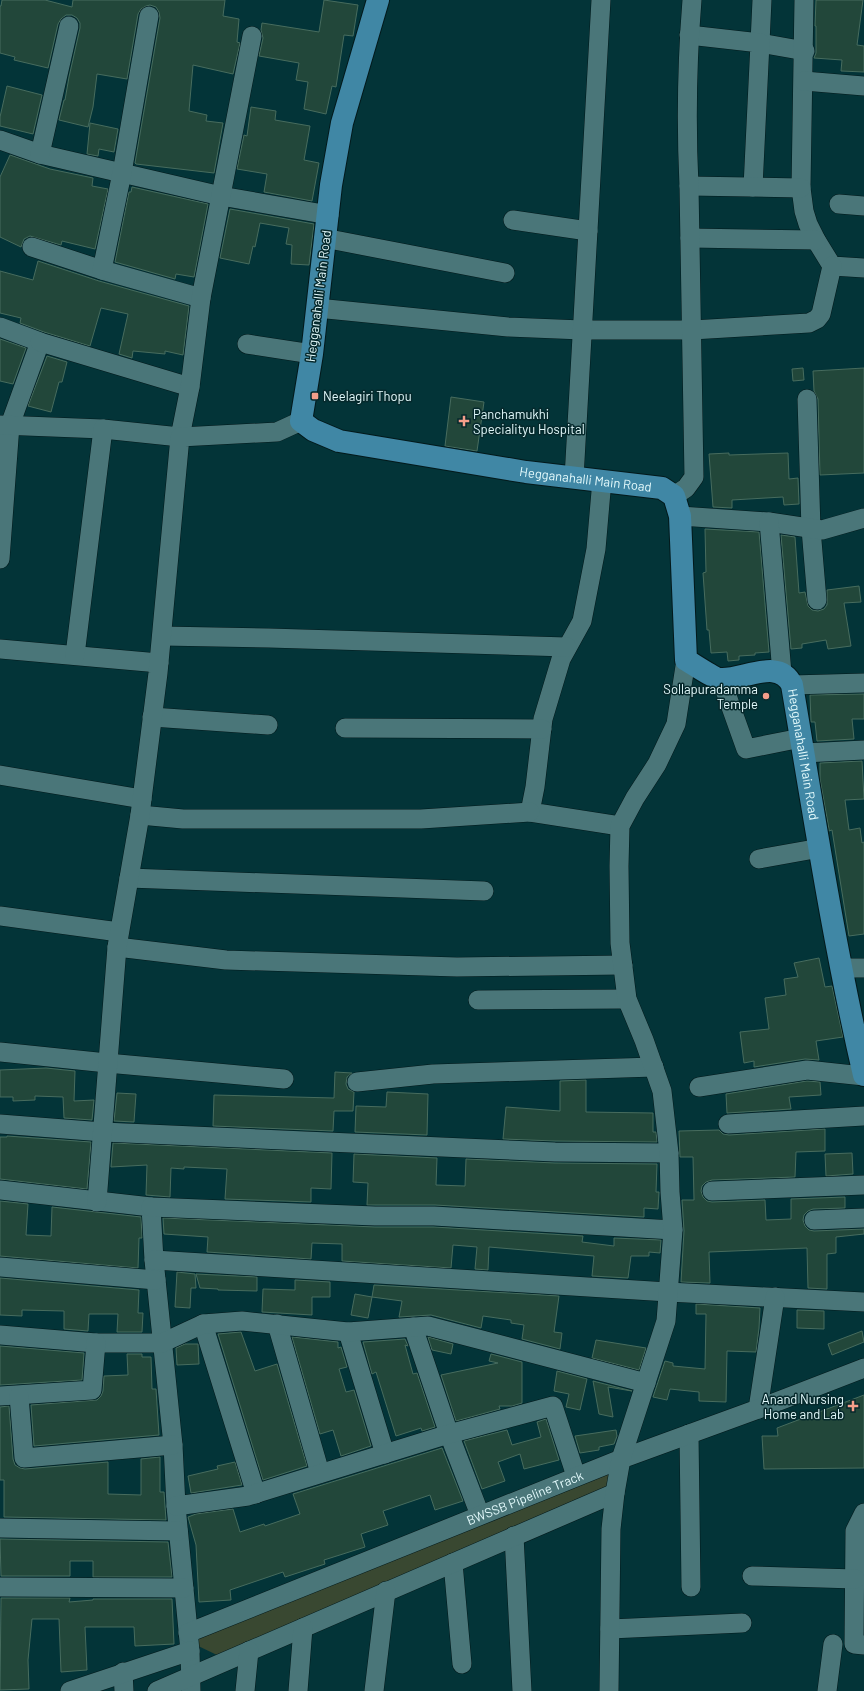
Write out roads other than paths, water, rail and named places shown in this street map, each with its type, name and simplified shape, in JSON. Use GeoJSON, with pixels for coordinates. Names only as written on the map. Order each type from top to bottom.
{"type":"FeatureCollection","features":[{"type":"Feature","properties":{"kind":"main road","name":"Hegganahalli Main Road"},"geometry":{"type":"LineString","coordinates":[[378,0],[342,123],[331,185],[329,215],[324,238],[312,354],[301,421],[312,430],[339,441],[526,472],[662,488],[677,506]]}},
{"type":"Feature","properties":{"kind":"main road"},"geometry":{"type":"LineString","coordinates":[[677,506],[686,660],[720,679]]}},
{"type":"Feature","properties":{"kind":"main road","name":"Hegganahalli Main Road"},"geometry":{"type":"LineString","coordinates":[[720,679],[772,670],[787,679],[802,746],[841,968],[856,1006],[864,1075]]}},
{"type":"Feature","properties":{"kind":"street"},"geometry":{"type":"LineString","coordinates":[[574,478],[601,0]]}},
{"type":"Feature","properties":{"kind":"street"},"geometry":{"type":"LineString","coordinates":[[692,0],[689,35],[687,147],[690,186],[694,477],[686,488],[677,506],[822,530],[864,518]]}},
{"type":"Feature","properties":{"kind":"street"},"geometry":{"type":"LineString","coordinates":[[753,187],[762,0]]}},
{"type":"Feature","properties":{"kind":"street"},"geometry":{"type":"LineString","coordinates":[[317,308],[508,327],[582,330],[692,330],[810,322],[817,319],[821,314],[832,266],[816,240],[804,211],[801,188],[805,51],[804,0]]}},
{"type":"Feature","properties":{"kind":"street"},"geometry":{"type":"LineString","coordinates":[[102,270],[122,173],[149,16]]}},
{"type":"Feature","properties":{"kind":"street"},"geometry":{"type":"LineString","coordinates":[[40,154],[69,26]]}},
{"type":"Feature","properties":{"kind":"street"},"geometry":{"type":"LineString","coordinates":[[689,35],[760,43],[805,51]]}},
{"type":"Feature","properties":{"kind":"street"},"geometry":{"type":"LineString","coordinates":[[97,1202],[118,940],[141,807],[159,663],[180,437],[190,387],[201,298],[252,36]]}},
{"type":"Feature","properties":{"kind":"street"},"geometry":{"type":"LineString","coordinates":[[804,81],[864,86]]}},
{"type":"Feature","properties":{"kind":"street"},"geometry":{"type":"LineString","coordinates":[[2,146],[221,196],[329,215]]}},
{"type":"Feature","properties":{"kind":"street"},"geometry":{"type":"LineString","coordinates":[[690,186],[801,188]]}},
{"type":"Feature","properties":{"kind":"street"},"geometry":{"type":"LineString","coordinates":[[839,204],[864,206]]}},
{"type":"Feature","properties":{"kind":"street"},"geometry":{"type":"LineString","coordinates":[[513,220],[588,231]]}},
{"type":"Feature","properties":{"kind":"street"},"geometry":{"type":"LineString","coordinates":[[324,238],[504,273]]}},
{"type":"Feature","properties":{"kind":"street"},"geometry":{"type":"LineString","coordinates":[[690,238],[816,240]]}},
{"type":"Feature","properties":{"kind":"street"},"geometry":{"type":"LineString","coordinates":[[32,247],[102,270],[201,298]]}},
{"type":"Feature","properties":{"kind":"street"},"geometry":{"type":"LineString","coordinates":[[832,266],[864,268]]}},
{"type":"Feature","properties":{"kind":"street"},"geometry":{"type":"LineString","coordinates":[[0,326],[40,342],[190,387]]}},
{"type":"Feature","properties":{"kind":"street"},"geometry":{"type":"LineString","coordinates":[[0,559],[5,425],[40,342]]}},
{"type":"Feature","properties":{"kind":"street"},"geometry":{"type":"LineString","coordinates":[[247,344],[312,354]]}},
{"type":"Feature","properties":{"kind":"street"},"geometry":{"type":"LineString","coordinates":[[807,399],[811,529],[817,600]]}},
{"type":"Feature","properties":{"kind":"street"},"geometry":{"type":"LineString","coordinates":[[5,425],[103,429],[180,437],[277,432],[301,421]]}},
{"type":"Feature","properties":{"kind":"street"},"geometry":{"type":"LineString","coordinates":[[75,655],[103,429]]}},
{"type":"Feature","properties":{"kind":"street"},"geometry":{"type":"LineString","coordinates":[[530,812],[535,787],[543,719],[561,659],[582,621],[596,549],[602,480]]}},
{"type":"Feature","properties":{"kind":"street"},"geometry":{"type":"LineString","coordinates":[[769,522],[787,679],[864,683]]}},
{"type":"Feature","properties":{"kind":"street"},"geometry":{"type":"LineString","coordinates":[[162,636],[567,647]]}},
{"type":"Feature","properties":{"kind":"street"},"geometry":{"type":"LineString","coordinates":[[0,648],[159,663]]}},
{"type":"Feature","properties":{"kind":"street"},"geometry":{"type":"LineString","coordinates":[[609,1691],[611,1530],[615,1493],[620,1459],[666,1321],[673,1230],[669,1153],[662,1091],[627,999],[620,943],[620,826],[635,798],[657,764],[676,724],[686,660]]}},
{"type":"Feature","properties":{"kind":"street"},"geometry":{"type":"LineString","coordinates":[[720,679],[746,749],[802,746],[864,750]]}},
{"type":"Feature","properties":{"kind":"street"},"geometry":{"type":"LineString","coordinates":[[152,717],[268,725]]}},
{"type":"Feature","properties":{"kind":"street"},"geometry":{"type":"LineString","coordinates":[[345,728],[542,729]]}},
{"type":"Feature","properties":{"kind":"street"},"geometry":{"type":"LineString","coordinates":[[0,775],[141,807],[183,819],[421,819],[530,812],[620,826]]}},
{"type":"Feature","properties":{"kind":"street"},"geometry":{"type":"LineString","coordinates":[[759,859],[820,848]]}},
{"type":"Feature","properties":{"kind":"street"},"geometry":{"type":"LineString","coordinates":[[129,878],[484,891]]}},
{"type":"Feature","properties":{"kind":"street"},"geometry":{"type":"LineString","coordinates":[[0,916],[226,960],[457,966],[623,965]]}},
{"type":"Feature","properties":{"kind":"street"},"geometry":{"type":"LineString","coordinates":[[841,968],[864,968]]}},
{"type":"Feature","properties":{"kind":"street"},"geometry":{"type":"LineString","coordinates":[[478,1000],[627,999]]}},
{"type":"Feature","properties":{"kind":"street"},"geometry":{"type":"LineString","coordinates":[[0,1052],[107,1064],[284,1079]]}},
{"type":"Feature","properties":{"kind":"street"},"geometry":{"type":"LineString","coordinates":[[357,1082],[433,1074],[654,1067]]}},
{"type":"Feature","properties":{"kind":"street"},"geometry":{"type":"LineString","coordinates":[[699,1087],[807,1070],[864,1075]]}},
{"type":"Feature","properties":{"kind":"street"},"geometry":{"type":"LineString","coordinates":[[728,1124],[864,1116]]}},
{"type":"Feature","properties":{"kind":"street"},"geometry":{"type":"LineString","coordinates":[[0,1124],[102,1132],[555,1152],[669,1153]]}},
{"type":"Feature","properties":{"kind":"street"},"geometry":{"type":"LineString","coordinates":[[712,1191],[864,1185]]}},
{"type":"Feature","properties":{"kind":"street"},"geometry":{"type":"LineString","coordinates":[[0,1190],[151,1207],[375,1216],[434,1216],[673,1230]]}},
{"type":"Feature","properties":{"kind":"street"},"geometry":{"type":"LineString","coordinates":[[151,1207],[154,1260],[173,1445],[176,1506],[189,1642],[191,1683]]}},
{"type":"Feature","properties":{"kind":"street"},"geometry":{"type":"LineString","coordinates":[[814,1220],[864,1218]]}},
{"type":"Feature","properties":{"kind":"street"},"geometry":{"type":"LineString","coordinates":[[154,1260],[668,1292],[864,1302]]}},
{"type":"Feature","properties":{"kind":"street"},"geometry":{"type":"LineString","coordinates":[[0,1267],[156,1280]]}},
{"type":"Feature","properties":{"kind":"street"},"geometry":{"type":"LineString","coordinates":[[758,1409],[775,1297]]}},
{"type":"Feature","properties":{"kind":"street"},"geometry":{"type":"LineString","coordinates":[[0,1335],[96,1343],[162,1342],[203,1324],[242,1321],[348,1332],[428,1326],[646,1383]]}},
{"type":"Feature","properties":{"kind":"street"},"geometry":{"type":"LineString","coordinates":[[203,1324],[256,1494]]}},
{"type":"Feature","properties":{"kind":"street"},"geometry":{"type":"LineString","coordinates":[[276,1324],[320,1473]]}},
{"type":"Feature","properties":{"kind":"street"},"geometry":{"type":"LineString","coordinates":[[413,1328],[449,1434],[480,1515]]}},
{"type":"Feature","properties":{"kind":"street"},"geometry":{"type":"LineString","coordinates":[[348,1332],[385,1454]]}},
{"type":"Feature","properties":{"kind":"street"},"geometry":{"type":"LineString","coordinates":[[0,1396],[19,1396],[92,1390],[96,1343]]}},
{"type":"Feature","properties":{"kind":"street","name":"BWSSB Pipeline Track"},"geometry":{"type":"LineString","coordinates":[[70,1691],[123,1672],[480,1515],[620,1459],[758,1409],[864,1368]]}},
{"type":"Feature","properties":{"kind":"street"},"geometry":{"type":"LineString","coordinates":[[19,1396],[24,1458],[173,1445]]}},
{"type":"Feature","properties":{"kind":"street"},"geometry":{"type":"LineString","coordinates":[[176,1506],[256,1494],[449,1434],[553,1406],[576,1476]]}},
{"type":"Feature","properties":{"kind":"street"},"geometry":{"type":"LineString","coordinates":[[689,1434],[691,1588]]}},
{"type":"Feature","properties":{"kind":"street"},"geometry":{"type":"LineString","coordinates":[[157,1691],[191,1683],[249,1651],[615,1493]]}},
{"type":"Feature","properties":{"kind":"street"},"geometry":{"type":"LineString","coordinates":[[864,1513],[855,1531],[854,1579],[854,1644],[864,1645]]}},
{"type":"Feature","properties":{"kind":"street"},"geometry":{"type":"LineString","coordinates":[[0,1528],[178,1531]]}},
{"type":"Feature","properties":{"kind":"street"},"geometry":{"type":"LineString","coordinates":[[514,1536],[522,1691]]}},
{"type":"Feature","properties":{"kind":"street"},"geometry":{"type":"LineString","coordinates":[[453,1563],[462,1664]]}},
{"type":"Feature","properties":{"kind":"street"},"geometry":{"type":"LineString","coordinates":[[752,1576],[854,1579]]}},
{"type":"Feature","properties":{"kind":"street"},"geometry":{"type":"LineString","coordinates":[[0,1587],[184,1588]]}},
{"type":"Feature","properties":{"kind":"street"},"geometry":{"type":"LineString","coordinates":[[374,1691],[386,1591]]}},
{"type":"Feature","properties":{"kind":"street"},"geometry":{"type":"LineString","coordinates":[[610,1629],[742,1623]]}},
{"type":"Feature","properties":{"kind":"street"},"geometry":{"type":"LineString","coordinates":[[298,1691],[303,1628]]}},
{"type":"Feature","properties":{"kind":"street"},"geometry":{"type":"LineString","coordinates":[[827,1691],[833,1644]]}},
{"type":"Feature","properties":{"kind":"street"},"geometry":{"type":"LineString","coordinates":[[245,1691],[249,1651]]}},
{"type":"Feature","properties":{"kind":"street"},"geometry":{"type":"LineString","coordinates":[[123,1672],[124,1691]]}},
{"type":"Feature","properties":{"kind":"place","name":"Neelagiri Thopu"},"geometry":{"type":"Point","coordinates":[315,396]}},
{"type":"Feature","properties":{"kind":"place","name":"Panchamukhi Specialityu Hospital"},"geometry":{"type":"Point","coordinates":[464,421]}},
{"type":"Feature","properties":{"kind":"place","name":"Sollapuradamma Temple"},"geometry":{"type":"Point","coordinates":[766,696]}},
{"type":"Feature","properties":{"kind":"place","name":"Anand Nursing Home and Lab"},"geometry":{"type":"Point","coordinates":[853,1406]}}]}
